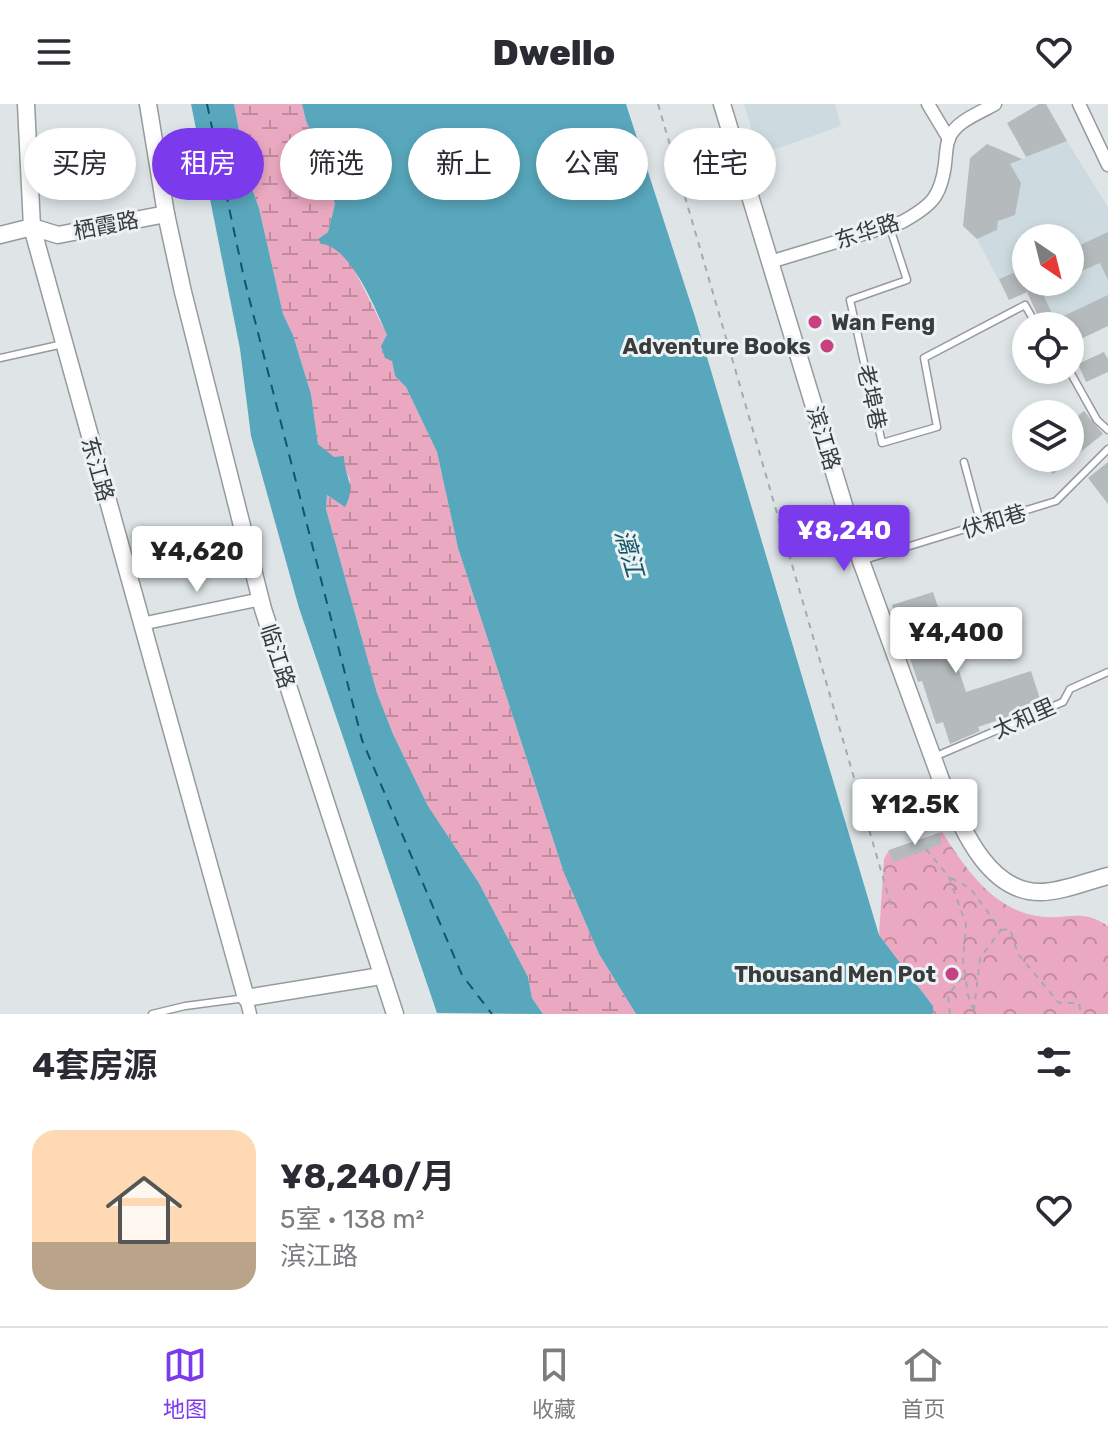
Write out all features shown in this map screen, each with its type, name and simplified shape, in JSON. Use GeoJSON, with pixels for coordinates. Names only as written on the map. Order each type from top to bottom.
{"type":"FeatureCollection","features":[{"type":"Feature","properties":{"kind":"street","name":"东江路"},"geometry":{"type":"LineString","coordinates":[[26,104],[32,222],[63,344],[248,1006]]}},
{"type":"Feature","properties":{"kind":"street","name":"临江路"},"geometry":{"type":"LineString","coordinates":[[148,104],[166,214],[261,599],[395,1014]]}},
{"type":"Feature","properties":{"kind":"street","name":"滨江路"},"geometry":{"type":"LineString","coordinates":[[722,104],[861,561],[949,798],[988,865],[1020,889],[1042,892],[1108,876]]}},
{"type":"Feature","properties":{"kind":"street"},"geometry":{"type":"LineString","coordinates":[[928,104],[949,139],[958,125],[995,104]]}},
{"type":"Feature","properties":{"kind":"street"},"geometry":{"type":"LineString","coordinates":[[1079,104],[1108,165]]}},
{"type":"Feature","properties":{"kind":"street","name":"东华路"},"geometry":{"type":"LineString","coordinates":[[770,262],[889,225],[920,212],[933,201],[942,186],[949,139]]}},
{"type":"Feature","properties":{"kind":"street","name":"栖霞路"},"geometry":{"type":"LineString","coordinates":[[0,225],[32,222],[58,235],[166,214]]}},
{"type":"Feature","properties":{"kind":"street","name":"栖霞路"},"geometry":{"type":"LineString","coordinates":[[0,235],[32,222]]}},
{"type":"Feature","properties":{"kind":"street"},"geometry":{"type":"LineString","coordinates":[[141,624],[261,599]]}},
{"type":"Feature","properties":{"kind":"street"},"geometry":{"type":"LineString","coordinates":[[248,1006],[381,976]]}},
{"type":"Feature","properties":{"kind":"lane","name":"老埠巷"},"geometry":{"type":"LineString","coordinates":[[889,225],[907,280],[850,300],[882,443],[937,427],[924,358],[1025,305],[1029,312]]}},
{"type":"Feature","properties":{"kind":"lane"},"geometry":{"type":"LineString","coordinates":[[0,358],[63,344]]}},
{"type":"Feature","properties":{"kind":"lane"},"geometry":{"type":"LineString","coordinates":[[1077,384],[1097,420],[1108,430]]}},
{"type":"Feature","properties":{"kind":"lane","name":"伏和巷"},"geometry":{"type":"LineString","coordinates":[[861,561],[1056,501],[1108,449]]}},
{"type":"Feature","properties":{"kind":"lane"},"geometry":{"type":"LineString","coordinates":[[964,462],[981,525]]}},
{"type":"Feature","properties":{"kind":"lane","name":"太和里"},"geometry":{"type":"LineString","coordinates":[[933,757],[1063,702],[1070,689],[1108,672]]}},
{"type":"Feature","properties":{"kind":"lane"},"geometry":{"type":"LineString","coordinates":[[152,1014],[185,1006],[248,1006]]}},
{"type":"Feature","properties":{"kind":"path"},"geometry":{"type":"LineString","coordinates":[[658,104],[891,905]]}},
{"type":"Feature","properties":{"kind":"path"},"geometry":{"type":"LineString","coordinates":[[926,849],[949,877],[966,924],[963,960],[974,1011],[980,958],[1001,930],[1010,929],[1018,954],[1059,1003],[1079,1003],[1081,1014]]}},
{"type":"Feature","properties":{"kind":"path"},"geometry":{"type":"LineString","coordinates":[[949,877],[970,888],[1001,930]]}},
{"type":"Feature","properties":{"kind":"path"},"geometry":{"type":"LineString","coordinates":[[993,941],[997,947]]}},
{"type":"Feature","properties":{"kind":"path"},"geometry":{"type":"LineString","coordinates":[[950,1014],[948,995],[965,974]]}},
{"type":"Feature","properties":{"kind":"path"},"geometry":{"type":"LineString","coordinates":[[1080,1008],[1086,1006]]}},
{"type":"Feature","properties":{"kind":"shaded area"},"geometry":{"type":"Polygon","coordinates":[[[744,104],[835,104],[841,126],[776,149],[776,128],[751,128],[744,104]]]}},
{"type":"Feature","properties":{"kind":"shaded area"},"geometry":{"type":"Polygon","coordinates":[[[1067,141],[1108,207],[1108,326],[1084,337],[1084,312],[1036,312],[1029,296],[1084,296],[1084,224],[1012,224],[1012,296],[1018,296],[1009,300],[977,239],[997,230],[1010,164],[1067,141]]]}},
{"type":"Feature","properties":{"kind":"green space"},"geometry":{"type":"Polygon","coordinates":[[[234,104],[302,104],[309,128],[280,128],[280,200],[334,200],[328,232],[319,238],[348,257],[387,335],[395,376],[406,387],[437,452],[458,548],[564,873],[599,954],[636,1014],[543,1014],[532,998],[528,977],[479,883],[428,806],[393,734],[377,693],[326,509],[327,495],[345,506],[350,479],[344,467],[318,444],[311,394],[293,335],[283,314],[256,200],[264,200],[264,128],[239,128],[234,104]]]}},
{"type":"Feature","properties":{"kind":"green space"},"geometry":{"type":"Polygon","coordinates":[[[942,832],[970,872],[1006,905],[1037,916],[1090,917],[1108,926],[1108,1014],[933,1014],[933,1006],[879,935],[884,859],[889,850],[942,832]]]}},
{"type":"Feature","properties":{"kind":"water"},"geometry":{"type":"Polygon","coordinates":[[[191,104],[234,104],[239,128],[196,128],[191,104]]]}},
{"type":"Feature","properties":{"kind":"water","name":"漓江"},"geometry":{"type":"Polygon","coordinates":[[[302,104],[626,104],[634,128],[536,128],[536,200],[648,200],[648,172],[695,317],[879,935],[933,1006],[933,1014],[636,1014],[599,954],[564,873],[458,548],[437,452],[406,387],[395,376],[392,361],[385,358],[381,346],[387,335],[361,280],[342,255],[332,247],[321,244],[318,239],[328,232],[334,200],[392,200],[392,128],[309,128],[302,104]]]}},
{"type":"Feature","properties":{"kind":"water"},"geometry":{"type":"Polygon","coordinates":[[[210,200],[256,200],[283,314],[293,335],[311,394],[318,444],[334,457],[344,456],[350,487],[348,499],[345,507],[327,495],[326,509],[377,693],[428,806],[479,883],[528,977],[532,998],[543,1014],[437,1013],[299,608],[251,436],[240,349],[210,200]]]}},
{"type":"Feature","properties":{"kind":"building"},"geometry":{"type":"Polygon","coordinates":[[[1039,104],[1046,104],[1067,141],[1026,157],[1007,123],[1039,104]]]}},
{"type":"Feature","properties":{"kind":"building"},"geometry":{"type":"Polygon","coordinates":[[[987,144],[1022,159],[1010,164],[1021,183],[1015,215],[998,221],[997,230],[977,239],[963,226],[970,158],[987,144]]]}},
{"type":"Feature","properties":{"kind":"building"},"geometry":{"type":"Polygon","coordinates":[[[1108,232],[1108,280],[1100,263],[1084,270],[1084,243],[1108,232]]]}},
{"type":"Feature","properties":{"kind":"building"},"geometry":{"type":"Polygon","coordinates":[[[1012,274],[1012,296],[1018,296],[1009,300],[999,279],[1012,274]]]}},
{"type":"Feature","properties":{"kind":"building"},"geometry":{"type":"Polygon","coordinates":[[[1108,295],[1108,326],[1084,337],[1084,312],[1072,312],[1108,295]]]}},
{"type":"Feature","properties":{"kind":"building"},"geometry":{"type":"Polygon","coordinates":[[[1029,296],[1044,296],[1051,312],[1036,312],[1029,296]]]}},
{"type":"Feature","properties":{"kind":"building"},"geometry":{"type":"Polygon","coordinates":[[[1104,352],[1108,359],[1108,372],[1086,382],[1084,361],[1104,352]]]}},
{"type":"Feature","properties":{"kind":"building"},"geometry":{"type":"Polygon","coordinates":[[[1084,411],[1103,434],[1084,449],[1084,411]]]}},
{"type":"Feature","properties":{"kind":"building"},"geometry":{"type":"Polygon","coordinates":[[[1108,462],[1108,504],[1088,478],[1108,462]]]}},
{"type":"Feature","properties":{"kind":"building"},"geometry":{"type":"Polygon","coordinates":[[[933,592],[966,692],[1031,671],[1042,705],[978,727],[980,731],[950,744],[943,722],[936,724],[922,681],[918,682],[892,605],[933,592]]]}},
{"type":"Feature","properties":{"kind":"building"},"geometry":{"type":"Polygon","coordinates":[[[939,833],[942,844],[893,862],[889,850],[939,833]]]}},
{"type":"Feature","properties":{"kind":"ferry route"},"geometry":{"type":"LineString","coordinates":[[207,104],[244,278],[362,740],[462,975],[492,1014]]}},
{"type":"Feature","properties":{"kind":"place","name":"Wan Feng"},"geometry":{"type":"Point","coordinates":[815,322]}},
{"type":"Feature","properties":{"kind":"place","name":"Adventure Books"},"geometry":{"type":"Point","coordinates":[827,346]}},
{"type":"Feature","properties":{"kind":"place","name":"Thousand Men Pot"},"geometry":{"type":"Point","coordinates":[952,974]}}]}
